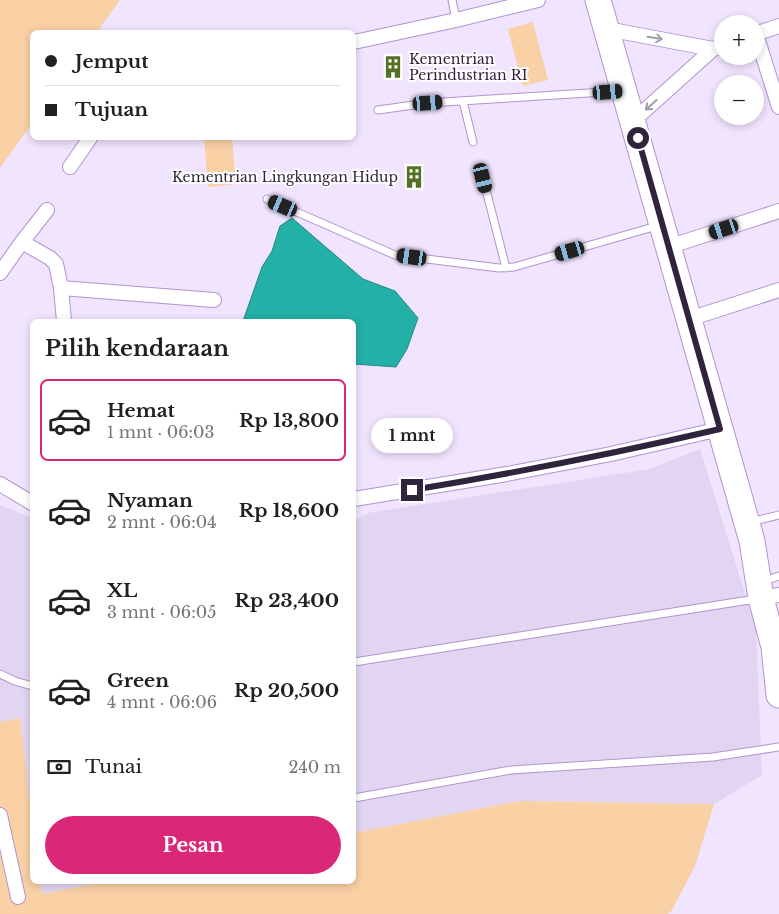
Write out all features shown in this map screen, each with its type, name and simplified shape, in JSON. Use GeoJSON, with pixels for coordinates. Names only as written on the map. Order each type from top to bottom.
{"type":"FeatureCollection","features":[{"type":"Feature","properties":{"kind":"highway"},"geometry":{"type":"LineString","coordinates":[[598,0],[752,541],[769,588],[779,695]]}},
{"type":"Feature","properties":{"kind":"street"},"geometry":{"type":"LineString","coordinates":[[356,42],[536,0]]}},
{"type":"Feature","properties":{"kind":"street"},"geometry":{"type":"LineString","coordinates":[[764,31],[779,26]]}},
{"type":"Feature","properties":{"kind":"street"},"geometry":{"type":"LineString","coordinates":[[607,30],[714,46]]}},
{"type":"Feature","properties":{"kind":"street"},"geometry":{"type":"LineString","coordinates":[[633,121],[714,50]]}},
{"type":"Feature","properties":{"kind":"street"},"geometry":{"type":"LineString","coordinates":[[764,59],[779,107]]}},
{"type":"Feature","properties":{"kind":"street"},"geometry":{"type":"LineString","coordinates":[[70,167],[89,140]]}},
{"type":"Feature","properties":{"kind":"street"},"geometry":{"type":"LineString","coordinates":[[0,273],[47,210]]}},
{"type":"Feature","properties":{"kind":"street"},"geometry":{"type":"LineString","coordinates":[[665,236],[779,211]]}},
{"type":"Feature","properties":{"kind":"street"},"geometry":{"type":"LineString","coordinates":[[22,242],[50,258],[56,264],[61,288],[64,319]]}},
{"type":"Feature","properties":{"kind":"street"},"geometry":{"type":"LineString","coordinates":[[61,288],[214,300]]}},
{"type":"Feature","properties":{"kind":"street"},"geometry":{"type":"LineString","coordinates":[[689,319],[779,290]]}},
{"type":"Feature","properties":{"kind":"street"},"geometry":{"type":"LineString","coordinates":[[356,499],[507,474],[611,454],[720,429]]}},
{"type":"Feature","properties":{"kind":"street"},"geometry":{"type":"LineString","coordinates":[[0,484],[30,502]]}},
{"type":"Feature","properties":{"kind":"street"},"geometry":{"type":"LineString","coordinates":[[0,815],[4,857],[18,897]]}},
{"type":"Feature","properties":{"kind":"lane"},"geometry":{"type":"LineString","coordinates":[[452,0],[456,20]]}},
{"type":"Feature","properties":{"kind":"lane"},"geometry":{"type":"LineString","coordinates":[[378,110],[463,100],[624,91]]}},
{"type":"Feature","properties":{"kind":"lane"},"geometry":{"type":"LineString","coordinates":[[463,100],[473,142]]}},
{"type":"Feature","properties":{"kind":"lane"},"geometry":{"type":"LineString","coordinates":[[483,178],[506,268]]}},
{"type":"Feature","properties":{"kind":"lane"},"geometry":{"type":"LineString","coordinates":[[267,199],[395,254],[506,268],[665,236]]}},
{"type":"Feature","properties":{"kind":"lane"},"geometry":{"type":"LineString","coordinates":[[747,523],[779,516]]}},
{"type":"Feature","properties":{"kind":"lane"},"geometry":{"type":"LineString","coordinates":[[356,662],[769,588]]}},
{"type":"Feature","properties":{"kind":"lane"},"geometry":{"type":"LineString","coordinates":[[0,674],[30,685]]}},
{"type":"Feature","properties":{"kind":"lane"},"geometry":{"type":"LineString","coordinates":[[356,798],[511,770],[714,757],[779,747]]}},
{"type":"Feature","properties":{"kind":"shaded area"},"geometry":{"type":"Polygon","coordinates":[[[0,0],[120,0],[98,30],[30,30],[30,126],[0,168],[0,0]]]}},
{"type":"Feature","properties":{"kind":"shaded area"},"geometry":{"type":"Polygon","coordinates":[[[533,22],[548,80],[523,86],[508,29],[533,22]]]}},
{"type":"Feature","properties":{"kind":"shaded area"},"geometry":{"type":"Polygon","coordinates":[[[204,140],[232,140],[236,184],[208,187],[204,140]]]}},
{"type":"Feature","properties":{"kind":"shaded area"},"geometry":{"type":"Polygon","coordinates":[[[292,218],[363,279],[395,291],[418,318],[407,349],[396,367],[356,364],[356,319],[244,319],[262,267],[272,251],[280,226],[292,218]]]}},
{"type":"Feature","properties":{"kind":"shaded area"},"geometry":{"type":"Polygon","coordinates":[[[700,449],[756,629],[762,775],[714,804],[519,801],[356,833],[356,520],[368,513],[650,469],[700,449]]]}},
{"type":"Feature","properties":{"kind":"shaded area"},"geometry":{"type":"Polygon","coordinates":[[[0,505],[30,517],[30,801],[20,718],[0,722],[0,505]]]}},
{"type":"Feature","properties":{"kind":"shaded area"},"geometry":{"type":"Polygon","coordinates":[[[20,718],[30,801],[30,884],[40,884],[42,894],[94,884],[356,884],[356,833],[519,801],[714,804],[695,866],[672,910],[668,914],[0,914],[0,722],[20,718]]]}},
{"type":"Feature","properties":{"kind":"shaded area"},"geometry":{"type":"Polygon","coordinates":[[[41,884],[94,884],[42,894],[41,884]]]}},
{"type":"Feature","properties":{"kind":"place","name":"Kementrian Perindustrian RI"},"geometry":{"type":"Point","coordinates":[393,67]}},
{"type":"Feature","properties":{"kind":"place","name":"Kementrian Lingkungan Hidup"},"geometry":{"type":"Point","coordinates":[414,177]}},
{"type":"Feature","properties":{"kind":"route"},"geometry":{"type":"LineString","coordinates":[[412,490],[594,457],[720,429],[638,138]]}}]}
